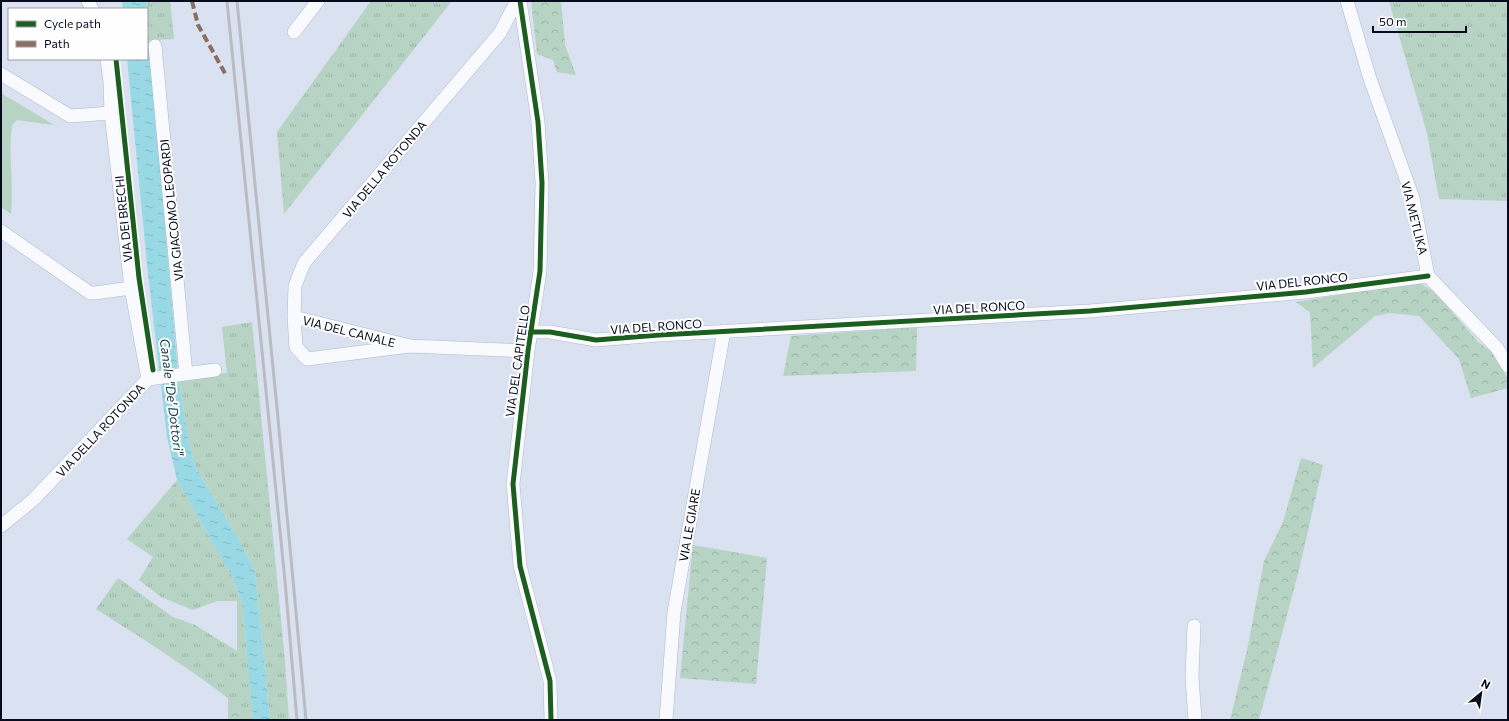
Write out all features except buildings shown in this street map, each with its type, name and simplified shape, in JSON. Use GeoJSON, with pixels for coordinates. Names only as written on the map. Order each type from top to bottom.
{"type":"FeatureCollection","features":[{"type":"Feature","properties":{"kind":"street"},"geometry":{"type":"LineString","coordinates":[[294,32],[318,1]]}},
{"type":"Feature","properties":{"kind":"street","name":"VIA METLIKA"},"geometry":{"type":"LineString","coordinates":[[1348,1],[1370,79],[1413,198],[1428,276]]}},
{"type":"Feature","properties":{"kind":"street","name":"VIA DEL CAPITELLO"},"geometry":{"type":"LineString","coordinates":[[520,3],[538,122],[542,183],[540,271],[530,332],[513,484],[514,518],[520,566],[550,681],[551,720]]}},
{"type":"Feature","properties":{"kind":"street","name":"VIA DELLA ROTONDA"},"geometry":{"type":"LineString","coordinates":[[294,317],[295,286],[304,263],[500,33],[512,8],[520,3]]}},
{"type":"Feature","properties":{"kind":"street"},"geometry":{"type":"LineString","coordinates":[[500,33],[524,32]]}},
{"type":"Feature","properties":{"kind":"street","name":"VIA GIACOMO LEOPARDI"},"geometry":{"type":"LineString","coordinates":[[155,46],[182,374]]}},
{"type":"Feature","properties":{"kind":"street","name":"VIA DEI BRECHI"},"geometry":{"type":"LineString","coordinates":[[107,60],[110,82],[111,113],[131,288],[154,378]]}},
{"type":"Feature","properties":{"kind":"street"},"geometry":{"type":"LineString","coordinates":[[1,74],[70,116],[111,113]]}},
{"type":"Feature","properties":{"kind":"street"},"geometry":{"type":"LineString","coordinates":[[1,231],[90,293],[131,288]]}},
{"type":"Feature","properties":{"kind":"street"},"geometry":{"type":"LineString","coordinates":[[1428,276],[1497,348],[1508,366]]}},
{"type":"Feature","properties":{"kind":"street","name":"VIA DEL RONCO"},"geometry":{"type":"LineString","coordinates":[[530,332],[550,332],[596,340],[724,331],[1090,311],[1306,292],[1428,276]]}},
{"type":"Feature","properties":{"kind":"street","name":"VIA DEL CANALE"},"geometry":{"type":"LineString","coordinates":[[410,346],[294,317],[296,347],[307,359],[410,346],[528,351]]}},
{"type":"Feature","properties":{"kind":"street","name":"VIA LE GIARE"},"geometry":{"type":"LineString","coordinates":[[666,720],[674,612],[724,331]]}},
{"type":"Feature","properties":{"kind":"street"},"geometry":{"type":"LineString","coordinates":[[154,378],[215,370]]}},
{"type":"Feature","properties":{"kind":"street","name":"VIA DELLA ROTONDA"},"geometry":{"type":"LineString","coordinates":[[1,526],[34,500],[154,378]]}},
{"type":"Feature","properties":{"kind":"street"},"geometry":{"type":"LineString","coordinates":[[1194,626],[1192,677],[1196,720]]}},
{"type":"Feature","properties":{"kind":"green space"},"geometry":{"type":"Polygon","coordinates":[[[146,1],[170,1],[174,39],[154,40],[182,367],[178,367],[148,24],[148,8],[147,8],[146,1]]]}},
{"type":"Feature","properties":{"kind":"green space"},"geometry":{"type":"Polygon","coordinates":[[[371,1],[452,1],[284,214],[277,132],[371,1]]]}},
{"type":"Feature","properties":{"kind":"green space"},"geometry":{"type":"Polygon","coordinates":[[[531,1],[561,1],[565,45],[576,75],[557,72],[553,60],[537,54],[531,1]]]}},
{"type":"Feature","properties":{"kind":"green space"},"geometry":{"type":"Polygon","coordinates":[[[1389,1],[1508,1],[1508,201],[1439,199],[1427,133],[1389,1]]]}},
{"type":"Feature","properties":{"kind":"green space"},"geometry":{"type":"Polygon","coordinates":[[[1,93],[54,125],[17,120],[12,125],[11,214],[1,207],[1,93]]]}},
{"type":"Feature","properties":{"kind":"green space"},"geometry":{"type":"Polygon","coordinates":[[[1408,283],[1421,284],[1435,292],[1478,342],[1493,353],[1508,379],[1508,388],[1471,398],[1459,359],[1419,316],[1390,313],[1375,316],[1313,368],[1310,312],[1296,302],[1408,283]]]}},
{"type":"Feature","properties":{"kind":"green space"},"geometry":{"type":"Polygon","coordinates":[[[252,322],[285,661],[289,720],[270,720],[255,571],[239,540],[196,468],[189,444],[179,378],[227,373],[222,327],[252,322]]]}},
{"type":"Feature","properties":{"kind":"green space"},"geometry":{"type":"Polygon","coordinates":[[[917,327],[916,371],[783,376],[791,336],[917,327]]]}},
{"type":"Feature","properties":{"kind":"green space"},"geometry":{"type":"Polygon","coordinates":[[[1301,458],[1323,465],[1299,570],[1259,720],[1230,720],[1248,646],[1264,561],[1283,522],[1301,458]]]}},
{"type":"Feature","properties":{"kind":"green space"},"geometry":{"type":"Polygon","coordinates":[[[177,480],[232,577],[242,602],[253,718],[196,674],[96,609],[118,578],[173,617],[195,625],[237,651],[237,601],[217,601],[193,610],[161,597],[139,580],[153,557],[127,539],[177,480]]]}},
{"type":"Feature","properties":{"kind":"green space"},"geometry":{"type":"Polygon","coordinates":[[[693,545],[767,558],[756,684],[680,678],[693,545]]]}},
{"type":"Feature","properties":{"kind":"green space"},"geometry":{"type":"Polygon","coordinates":[[[228,697],[253,718],[253,720],[228,720],[228,697]]]}},
{"type":"Feature","properties":{"kind":"water"},"geometry":{"type":"Polygon","coordinates":[[[122,1],[146,1],[147,8],[123,8],[122,1]]]}},
{"type":"Feature","properties":{"kind":"water","name":"Canale \"De' Dottori\""},"geometry":{"type":"Polygon","coordinates":[[[148,26],[178,374],[189,444],[196,468],[239,540],[255,571],[270,720],[253,720],[242,602],[232,577],[177,480],[167,437],[148,274],[127,60],[148,60],[148,26]]]}},
{"type":"Feature","properties":{"kind":"railway"},"geometry":{"type":"LineString","coordinates":[[227,1],[285,581],[297,720]]}},
{"type":"Feature","properties":{"kind":"railway"},"geometry":{"type":"LineString","coordinates":[[237,1],[306,720]]}},
{"type":"Feature","properties":{"kind":"marked path"},"geometry":{"type":"LineString","coordinates":[[192,1],[198,25],[226,75]]}},
{"type":"Feature","properties":{"kind":"cycle path"},"geometry":{"type":"LineString","coordinates":[[520,1],[538,122],[542,183],[540,271],[528,351],[513,484],[520,566],[550,681],[551,720]]}},
{"type":"Feature","properties":{"kind":"cycle path"},"geometry":{"type":"LineString","coordinates":[[116,60],[139,278],[153,370]]}},
{"type":"Feature","properties":{"kind":"cycle path"},"geometry":{"type":"LineString","coordinates":[[530,332],[550,332],[596,340],[659,335],[1090,311],[1306,292],[1428,276]]}}]}
